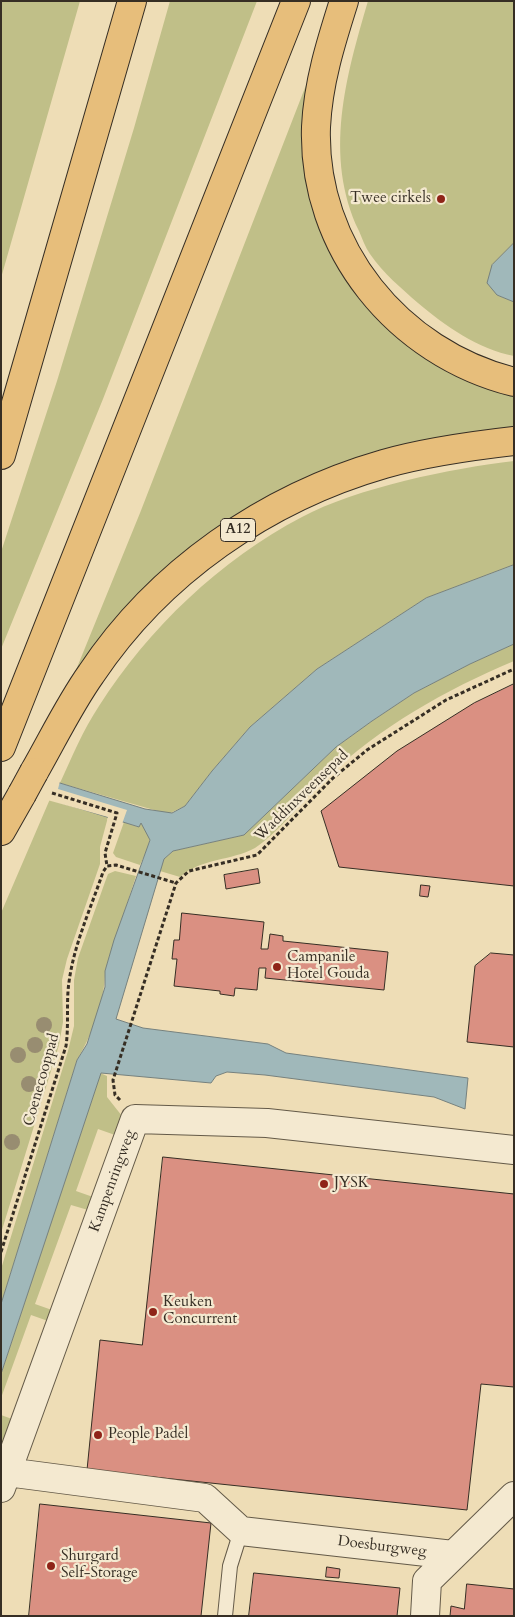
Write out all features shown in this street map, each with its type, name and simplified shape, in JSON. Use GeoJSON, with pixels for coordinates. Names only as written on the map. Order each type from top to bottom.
{"type":"FeatureCollection","features":[{"type":"Feature","properties":{"kind":"highway"},"geometry":{"type":"LineString","coordinates":[[1,455],[132,1]]}},
{"type":"Feature","properties":{"kind":"highway"},"geometry":{"type":"LineString","coordinates":[[1,747],[296,1]]}},
{"type":"Feature","properties":{"kind":"highway"},"geometry":{"type":"LineString","coordinates":[[344,1],[325,64],[316,126],[318,161],[324,199],[335,232],[345,253],[366,285],[382,305],[408,329],[438,350],[465,364],[514,382]]}},
{"type":"Feature","properties":{"kind":"highway","name":"A12"},"geometry":{"type":"LineString","coordinates":[[1,831],[34,786],[82,688],[113,644],[141,612],[172,582],[236,531],[285,502],[368,469],[449,450],[514,441]]}},
{"type":"Feature","properties":{"kind":"street","name":"Kampenringweg"},"geometry":{"type":"LineString","coordinates":[[4,1480],[135,1119],[266,1123],[514,1150]]}},
{"type":"Feature","properties":{"kind":"street"},"geometry":{"type":"LineString","coordinates":[[4,1480],[205,1498],[240,1531]]}},
{"type":"Feature","properties":{"kind":"street"},"geometry":{"type":"LineString","coordinates":[[453,1555],[514,1496]]}},
{"type":"Feature","properties":{"kind":"street","name":"Doesburgweg"},"geometry":{"type":"LineString","coordinates":[[240,1531],[453,1555]]}},
{"type":"Feature","properties":{"kind":"street","name":"Doesburgweg"},"geometry":{"type":"LineString","coordinates":[[426,1616],[427,1581],[453,1555]]}},
{"type":"Feature","properties":{"kind":"lane"},"geometry":{"type":"LineString","coordinates":[[225,1616],[230,1566],[240,1531]]}},
{"type":"Feature","properties":{"kind":"path","name":"Waddinxveensepad"},"geometry":{"type":"LineString","coordinates":[[176,882],[189,871],[257,855],[333,778],[367,750],[446,700],[514,669]]}},
{"type":"Feature","properties":{"kind":"path"},"geometry":{"type":"LineString","coordinates":[[34,786],[117,813],[105,853],[107,866],[116,865],[130,868],[176,882],[113,1080]]}},
{"type":"Feature","properties":{"kind":"path","name":"Coenecooppad"},"geometry":{"type":"LineString","coordinates":[[1,1252],[66,1046],[69,1023],[68,984],[74,957],[103,872],[107,866]]}},
{"type":"Feature","properties":{"kind":"shaded area"},"geometry":{"type":"Polygon","coordinates":[[[1,1],[80,1],[1,278],[1,1]]]}},
{"type":"Feature","properties":{"kind":"shaded area"},"geometry":{"type":"Polygon","coordinates":[[[170,1],[257,1],[103,399],[1,649],[1,552],[57,381],[134,128],[170,1]]]}},
{"type":"Feature","properties":{"kind":"shaded area"},"geometry":{"type":"Polygon","coordinates":[[[368,1],[514,1],[514,243],[492,265],[497,295],[514,302],[514,356],[501,353],[475,342],[439,320],[387,274],[375,261],[362,240],[348,203],[342,174],[340,145],[346,87],[368,1]]]}},
{"type":"Feature","properties":{"kind":"shaded area"},"geometry":{"type":"Polygon","coordinates":[[[320,49],[307,124],[366,293],[514,393],[514,431],[276,498],[67,692],[140,513],[320,49]]]}},
{"type":"Feature","properties":{"kind":"shaded area"},"geometry":{"type":"Polygon","coordinates":[[[514,461],[514,565],[426,598],[317,669],[250,727],[185,806],[168,814],[60,783],[93,715],[140,650],[188,598],[243,554],[272,534],[302,517],[349,497],[376,488],[434,474],[514,461]]]}},
{"type":"Feature","properties":{"kind":"shaded area"},"geometry":{"type":"Polygon","coordinates":[[[514,644],[514,661],[438,697],[368,742],[326,778],[274,833],[255,848],[197,866],[180,877],[160,871],[164,859],[173,851],[244,835],[336,747],[372,721],[414,693],[514,644]]]}},
{"type":"Feature","properties":{"kind":"shaded area"},"geometry":{"type":"Polygon","coordinates":[[[50,799],[108,817],[100,847],[100,864],[67,959],[62,980],[63,1022],[59,1045],[1,1233],[1,913],[50,799]]]}},
{"type":"Feature","properties":{"kind":"shaded area"},"geometry":{"type":"Polygon","coordinates":[[[124,822],[138,827],[141,823],[150,837],[148,848],[140,865],[116,857],[113,853],[124,822]]]}},
{"type":"Feature","properties":{"kind":"shaded area"},"geometry":{"type":"Polygon","coordinates":[[[115,871],[136,876],[105,971],[103,994],[97,1017],[88,1040],[77,1060],[1,1304],[1,1269],[74,1026],[74,980],[78,958],[108,874],[115,871]]]}},
{"type":"Feature","properties":{"kind":"shaded area"},"geometry":{"type":"Polygon","coordinates":[[[100,1073],[107,1076],[107,1097],[122,1116],[115,1135],[98,1129],[76,1191],[93,1197],[88,1210],[71,1205],[35,1304],[52,1310],[48,1321],[31,1315],[1,1398],[1,1374],[100,1073]]]}},
{"type":"Feature","properties":{"kind":"shaded area"},"geometry":{"type":"Polygon","coordinates":[[[1,1415],[12,1419],[1,1449],[1,1415]]]}},
{"type":"Feature","properties":{"kind":"water"},"geometry":{"type":"Polygon","coordinates":[[[514,243],[514,302],[497,295],[487,283],[492,265],[514,243]]]}},
{"type":"Feature","properties":{"kind":"water"},"geometry":{"type":"Polygon","coordinates":[[[514,565],[514,644],[414,693],[372,721],[336,747],[244,835],[173,851],[164,859],[116,1019],[143,1028],[268,1044],[286,1053],[468,1078],[465,1109],[434,1097],[265,1075],[227,1072],[216,1076],[211,1083],[101,1073],[1,1374],[1,1304],[77,1060],[87,1044],[105,987],[105,971],[114,940],[150,840],[141,823],[139,827],[1,784],[1,765],[145,809],[172,813],[185,806],[250,727],[317,669],[426,598],[514,565]]]}},
{"type":"Feature","properties":{"kind":"pier"},"geometry":{"type":"Polygon","coordinates":[[[1,763],[60,781],[58,789],[127,810],[122,824],[107,820],[108,817],[1,787],[1,763]]]}},
{"type":"Feature","properties":{"kind":"building"},"geometry":{"type":"Polygon","coordinates":[[[514,684],[514,886],[339,867],[321,811],[397,751],[474,703],[514,684]]]}},
{"type":"Feature","properties":{"kind":"building"},"geometry":{"type":"Polygon","coordinates":[[[258,869],[260,883],[226,889],[224,875],[258,869]]]}},
{"type":"Feature","properties":{"kind":"building"},"geometry":{"type":"Polygon","coordinates":[[[421,885],[430,886],[428,897],[420,896],[421,885]]]}},
{"type":"Feature","properties":{"kind":"building","name":"Campanile Hotel Gouda"},"geometry":{"type":"Polygon","coordinates":[[[182,913],[264,922],[261,949],[268,949],[270,934],[283,936],[283,941],[388,952],[384,990],[265,978],[266,968],[259,968],[257,990],[235,988],[234,996],[220,994],[220,991],[174,986],[177,959],[172,959],[174,940],[179,940],[182,913]]]}},
{"type":"Feature","properties":{"kind":"building"},"geometry":{"type":"Polygon","coordinates":[[[491,953],[514,955],[514,1047],[467,1042],[475,966],[491,953]]]}},
{"type":"Feature","properties":{"kind":"building"},"geometry":{"type":"Polygon","coordinates":[[[163,1157],[514,1194],[514,1387],[481,1384],[467,1510],[87,1470],[100,1340],[142,1345],[163,1157]]]}},
{"type":"Feature","properties":{"kind":"building"},"geometry":{"type":"Polygon","coordinates":[[[40,1504],[211,1523],[201,1616],[29,1616],[40,1504]]]}},
{"type":"Feature","properties":{"kind":"building"},"geometry":{"type":"Polygon","coordinates":[[[327,1567],[340,1569],[339,1578],[326,1577],[327,1567]]]}},
{"type":"Feature","properties":{"kind":"building"},"geometry":{"type":"Polygon","coordinates":[[[254,1573],[400,1588],[397,1616],[249,1616],[254,1573]]]}},
{"type":"Feature","properties":{"kind":"building"},"geometry":{"type":"Polygon","coordinates":[[[467,1584],[514,1589],[514,1616],[450,1616],[451,1606],[464,1609],[467,1584]]]}},
{"type":"Feature","properties":{"kind":"place","name":"Twee cirkels"},"geometry":{"type":"Point","coordinates":[441,199]}},
{"type":"Feature","properties":{"kind":"place","name":"Campanile Hotel Gouda"},"geometry":{"type":"Point","coordinates":[277,967]}},
{"type":"Feature","properties":{"kind":"place","name":"JYSK"},"geometry":{"type":"Point","coordinates":[324,1184]}},
{"type":"Feature","properties":{"kind":"place","name":"Keuken Concurrent"},"geometry":{"type":"Point","coordinates":[153,1312]}},
{"type":"Feature","properties":{"kind":"place","name":"People Padel"},"geometry":{"type":"Point","coordinates":[98,1435]}},
{"type":"Feature","properties":{"kind":"place","name":"Shurgard Self-Storage"},"geometry":{"type":"Point","coordinates":[51,1566]}}]}
